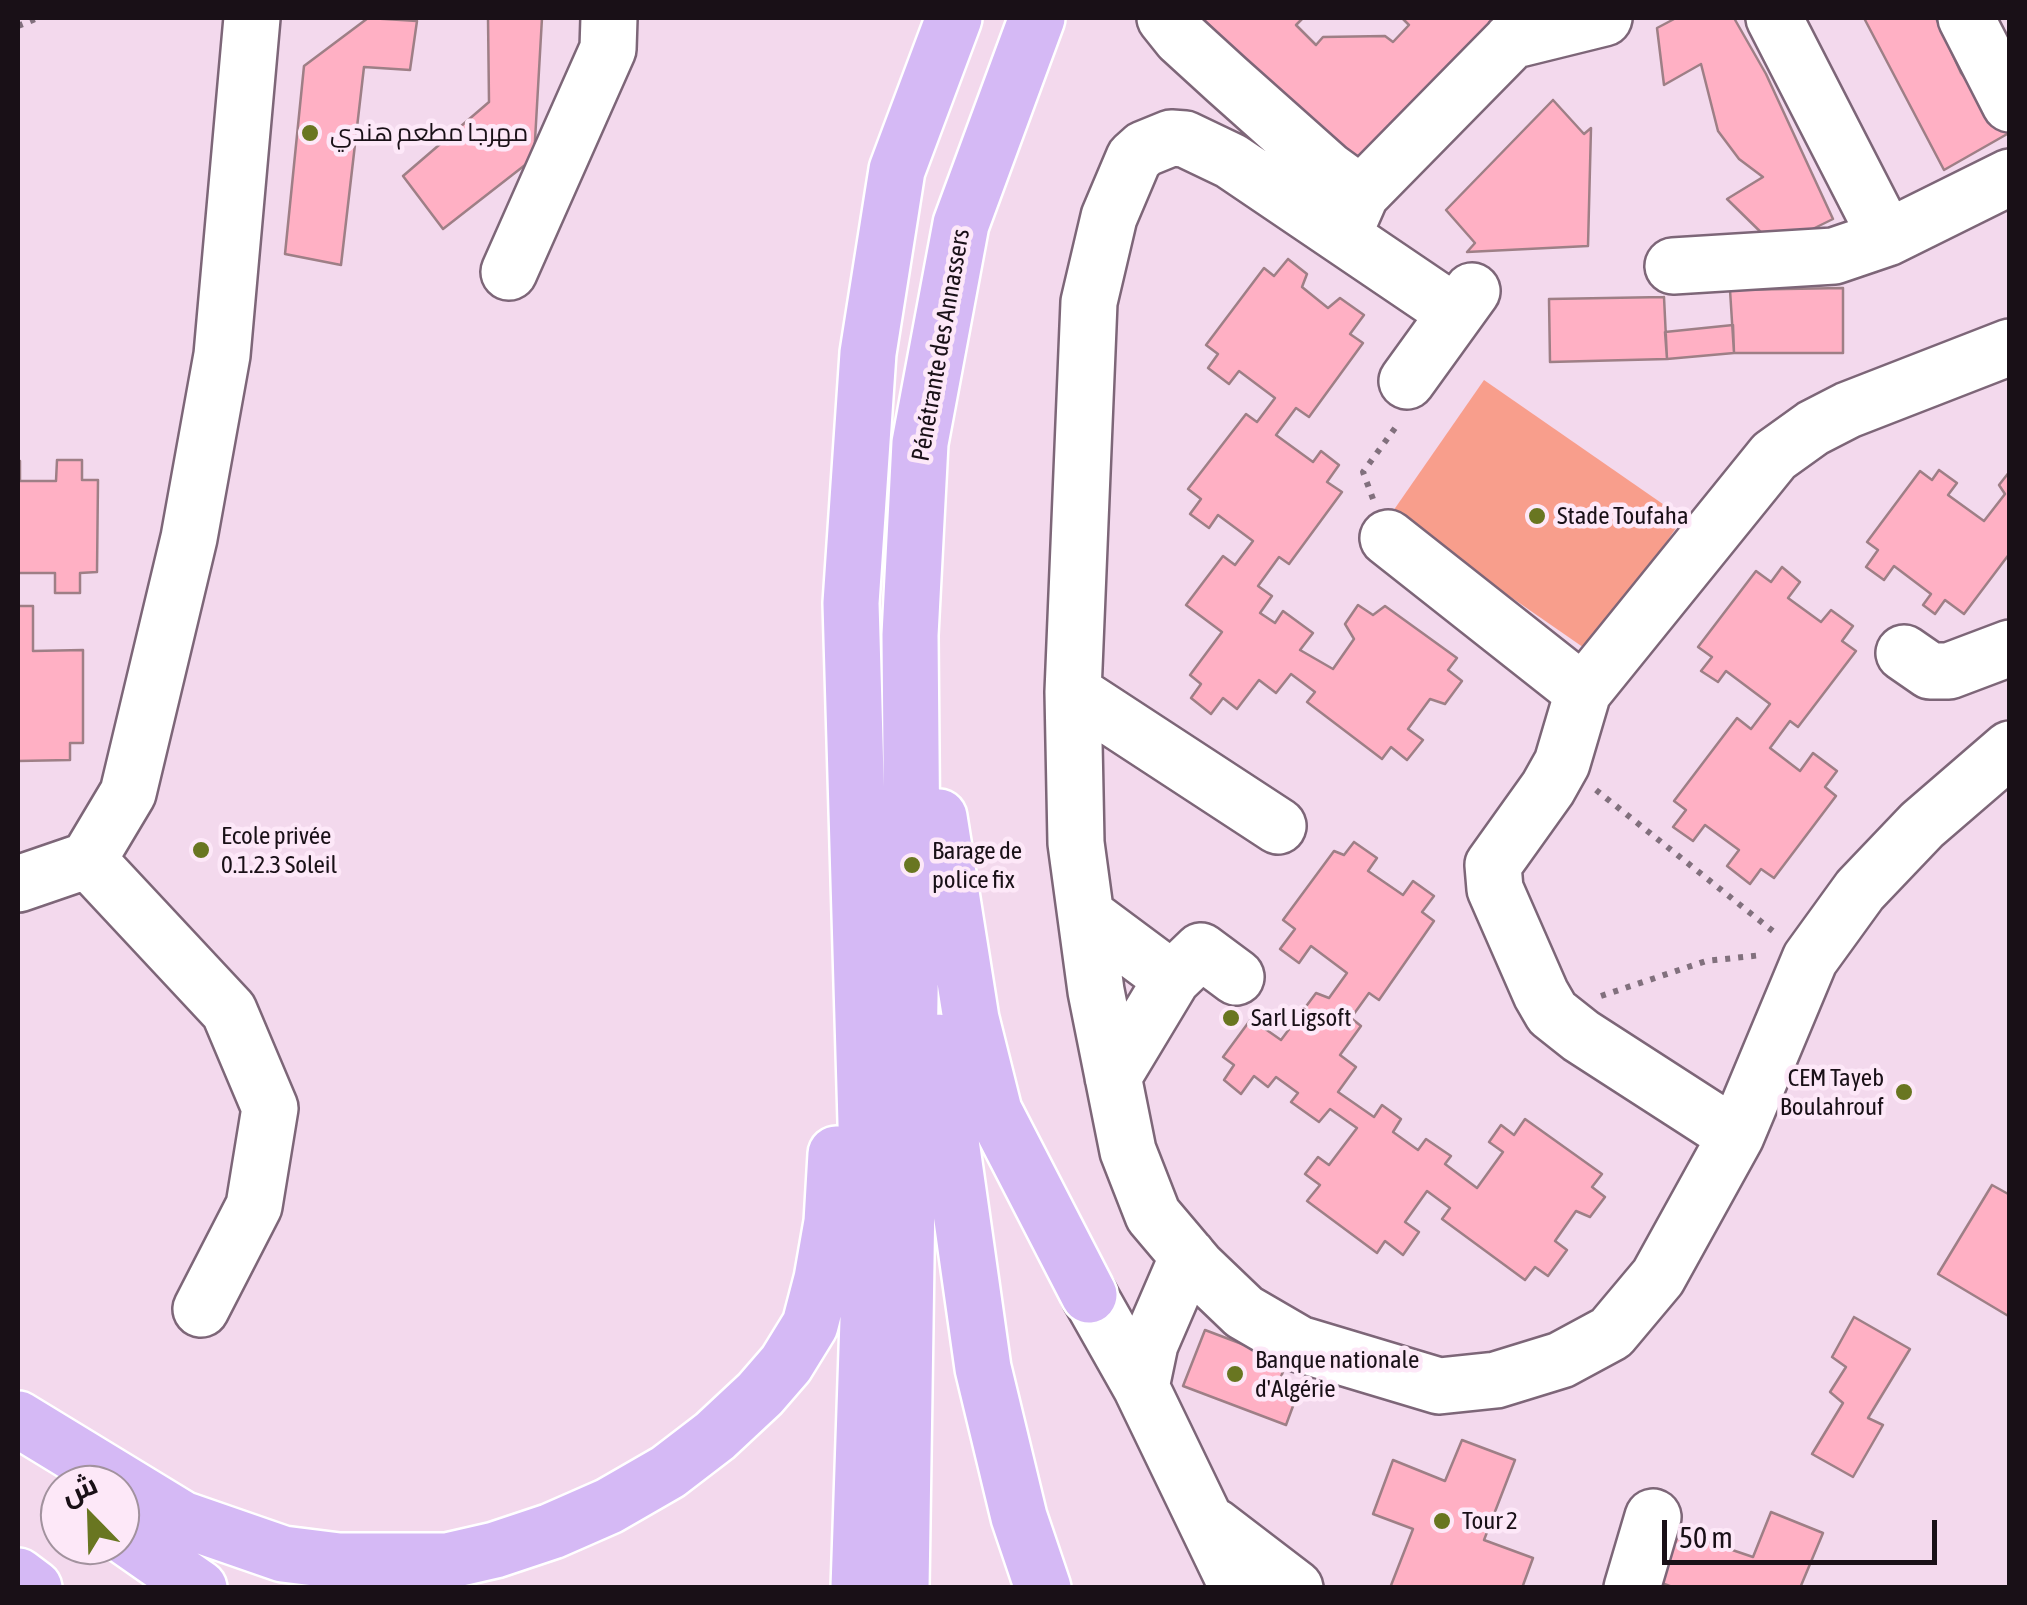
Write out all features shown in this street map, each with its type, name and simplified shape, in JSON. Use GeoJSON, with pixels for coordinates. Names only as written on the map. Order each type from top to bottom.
{"type":"FeatureCollection","features":[{"type":"Feature","properties":{"kind":"highway","name":"Pénétrante des Annassers"},"geometry":{"type":"LineString","coordinates":[[912,864],[910,635],[920,443],[961,224],[1037,18]]}},
{"type":"Feature","properties":{"kind":"highway"},"geometry":{"type":"LineString","coordinates":[[858,1588],[870,1261],[851,602],[868,353],[897,170],[953,21]]}},
{"type":"Feature","properties":{"kind":"highway"},"geometry":{"type":"LineString","coordinates":[[910,635],[971,1019],[994,1111],[1089,1295]]}},
{"type":"Feature","properties":{"kind":"highway"},"geometry":{"type":"LineString","coordinates":[[901,1588],[912,864]]}},
{"type":"Feature","properties":{"kind":"highway"},"geometry":{"type":"LineString","coordinates":[[912,864],[983,1368],[1019,1517],[1043,1588]]}},
{"type":"Feature","properties":{"kind":"highway"},"geometry":{"type":"LineString","coordinates":[[18,1419],[182,1519],[283,1554],[339,1561],[446,1561],[495,1550],[609,1506],[668,1472],[760,1394],[786,1364],[810,1326],[832,1222],[845,998],[850,960],[862,918]]}},
{"type":"Feature","properties":{"kind":"highway"},"geometry":{"type":"LineString","coordinates":[[18,1463],[40,1478]]}},
{"type":"Feature","properties":{"kind":"highway"},"geometry":{"type":"LineString","coordinates":[[140,1547],[199,1588]]}},
{"type":"Feature","properties":{"kind":"highway"},"geometry":{"type":"LineString","coordinates":[[18,1576],[34,1588]]}},
{"type":"Feature","properties":{"kind":"street"},"geometry":{"type":"LineString","coordinates":[[18,884],[88,860],[128,794],[189,538],[222,354],[252,18]]}},
{"type":"Feature","properties":{"kind":"street"},"geometry":{"type":"LineString","coordinates":[[508,272],[608,50],[609,18]]}},
{"type":"Feature","properties":{"kind":"street"},"geometry":{"type":"LineString","coordinates":[[1165,18],[1181,38],[1328,170],[1352,214]]}},
{"type":"Feature","properties":{"kind":"street"},"geometry":{"type":"LineString","coordinates":[[1352,214],[1522,29],[1604,18]]}},
{"type":"Feature","properties":{"kind":"street"},"geometry":{"type":"LineString","coordinates":[[1774,18],[1888,238]]}},
{"type":"Feature","properties":{"kind":"street"},"geometry":{"type":"LineString","coordinates":[[1966,18],[2003,74]]}},
{"type":"Feature","properties":{"kind":"street"},"geometry":{"type":"LineString","coordinates":[[1404,400],[1464,302],[1352,214],[1185,139],[1157,142],[1134,158],[1109,218],[1090,302],[1073,692],[1076,843],[1096,992],[1128,1151],[1153,1215],[1244,1312],[1299,1344],[1439,1386],[1496,1380],[1561,1360],[1611,1333],[1658,1277],[1736,1136],[1810,960],[1860,890],[1922,825],[2010,749]]}},
{"type":"Feature","properties":{"kind":"street"},"geometry":{"type":"LineString","coordinates":[[1673,266],[1834,256],[1888,238],[2010,177]]}},
{"type":"Feature","properties":{"kind":"street"},"geometry":{"type":"LineString","coordinates":[[1736,1136],[1581,1036],[1552,1013],[1521,953],[1492,877],[1498,854],[1562,763],[1583,692],[1774,456],[1813,428],[1848,410],[2010,347]]}},
{"type":"Feature","properties":{"kind":"street"},"geometry":{"type":"LineString","coordinates":[[1388,538],[1583,692]]}},
{"type":"Feature","properties":{"kind":"street"},"geometry":{"type":"LineString","coordinates":[[1904,653],[1930,671],[1949,671],[2010,648]]}},
{"type":"Feature","properties":{"kind":"street"},"geometry":{"type":"LineString","coordinates":[[1073,692],[1278,826]]}},
{"type":"Feature","properties":{"kind":"street"},"geometry":{"type":"LineString","coordinates":[[88,860],[229,1011],[270,1108],[254,1206],[200,1309]]}},
{"type":"Feature","properties":{"kind":"street"},"geometry":{"type":"LineString","coordinates":[[1086,915],[1172,979]]}},
{"type":"Feature","properties":{"kind":"street"},"geometry":{"type":"LineString","coordinates":[[1114,1077],[1172,979],[1202,952],[1236,976]]}},
{"type":"Feature","properties":{"kind":"street"},"geometry":{"type":"LineString","coordinates":[[1140,1387],[1150,1344],[1188,1256]]}},
{"type":"Feature","properties":{"kind":"street"},"geometry":{"type":"LineString","coordinates":[[1089,1295],[1140,1387],[1238,1588]]}},
{"type":"Feature","properties":{"kind":"street"},"geometry":{"type":"LineString","coordinates":[[1632,1588],[1653,1517]]}},
{"type":"Feature","properties":{"kind":"street"},"geometry":{"type":"LineString","coordinates":[[1204,1518],[1294,1588]]}},
{"type":"Feature","properties":{"kind":"path"},"geometry":{"type":"LineString","coordinates":[[18,26],[38,18]]}},
{"type":"Feature","properties":{"kind":"path"},"geometry":{"type":"LineString","coordinates":[[1388,538],[1363,472],[1404,400]]}},
{"type":"Feature","properties":{"kind":"path"},"geometry":{"type":"LineString","coordinates":[[1562,763],[1810,960]]}},
{"type":"Feature","properties":{"kind":"path"},"geometry":{"type":"LineString","coordinates":[[1552,1013],[1706,961],[1765,955],[1810,960]]}},
{"type":"Feature","properties":{"kind":"shaded area","name":"Stade Toufaha"},"geometry":{"type":"Polygon","coordinates":[[[1484,380],[1683,518],[1590,652],[1391,514],[1484,380]]]}},
{"type":"Feature","properties":{"kind":"building"},"geometry":{"type":"Polygon","coordinates":[[[368,18],[417,21],[410,70],[364,67],[341,265],[285,254],[304,66],[368,18]]]}},
{"type":"Feature","properties":{"kind":"building"},"geometry":{"type":"Polygon","coordinates":[[[488,18],[542,18],[534,158],[443,229],[403,176],[489,102],[488,18]]]}},
{"type":"Feature","properties":{"kind":"building"},"geometry":{"type":"Polygon","coordinates":[[[1202,18],[1303,18],[1296,25],[1316,45],[1323,37],[1385,36],[1393,42],[1409,25],[1402,18],[1504,18],[1354,172],[1202,18]]]}},
{"type":"Feature","properties":{"kind":"building"},"geometry":{"type":"Polygon","coordinates":[[[1676,18],[1734,18],[1766,74],[1833,219],[1776,247],[1727,199],[1763,177],[1739,159],[1718,131],[1701,64],[1664,85],[1657,28],[1676,18]]]}},
{"type":"Feature","properties":{"kind":"building"},"geometry":{"type":"Polygon","coordinates":[[[1864,18],[1936,18],[1961,73],[2009,133],[1944,170],[1864,18]]]}},
{"type":"Feature","properties":{"kind":"building"},"geometry":{"type":"Polygon","coordinates":[[[1553,100],[1584,134],[1591,128],[1588,246],[1467,252],[1475,243],[1446,210],[1553,100]]]}},
{"type":"Feature","properties":{"kind":"building"},"geometry":{"type":"Polygon","coordinates":[[[1288,259],[1307,274],[1302,287],[1328,308],[1340,298],[1364,315],[1350,334],[1363,343],[1309,417],[1296,408],[1276,435],[1313,462],[1321,451],[1339,465],[1327,482],[1342,492],[1289,564],[1279,557],[1258,586],[1272,596],[1260,613],[1275,623],[1283,611],[1313,633],[1300,650],[1333,669],[1354,639],[1345,624],[1358,605],[1373,615],[1385,606],[1457,658],[1448,670],[1462,681],[1445,704],[1430,699],[1408,729],[1423,740],[1407,760],[1391,747],[1382,759],[1307,702],[1315,692],[1291,674],[1276,693],[1259,680],[1237,709],[1223,698],[1211,714],[1191,698],[1201,684],[1190,675],[1222,632],[1186,605],[1223,556],[1235,565],[1253,541],[1218,515],[1209,528],[1190,514],[1201,499],[1188,489],[1246,414],[1257,422],[1275,398],[1239,371],[1229,384],[1208,368],[1218,354],[1206,345],[1264,268],[1274,276],[1288,259]]]}},
{"type":"Feature","properties":{"kind":"building"},"geometry":{"type":"Polygon","coordinates":[[[1843,288],[1843,353],[1734,353],[1730,290],[1843,288]]]}},
{"type":"Feature","properties":{"kind":"building"},"geometry":{"type":"Polygon","coordinates":[[[1664,297],[1667,359],[1550,362],[1549,299],[1664,297]]]}},
{"type":"Feature","properties":{"kind":"building"},"geometry":{"type":"Polygon","coordinates":[[[1733,325],[1734,353],[1667,359],[1665,332],[1733,325]]]}},
{"type":"Feature","properties":{"kind":"building"},"geometry":{"type":"Polygon","coordinates":[[[57,460],[82,460],[82,480],[98,480],[97,572],[80,573],[80,593],[55,593],[55,573],[18,573],[18,461],[20,481],[56,481],[57,460]]]}},
{"type":"Feature","properties":{"kind":"building"},"geometry":{"type":"Polygon","coordinates":[[[1939,470],[1957,483],[1948,495],[1984,521],[2005,494],[1999,485],[2010,471],[2010,553],[1964,614],[1945,600],[1935,614],[1923,605],[1931,594],[1894,566],[1884,580],[1866,567],[1878,550],[1867,542],[1920,471],[1932,480],[1939,470]]]}},
{"type":"Feature","properties":{"kind":"building"},"geometry":{"type":"Polygon","coordinates":[[[1782,567],[1800,582],[1788,598],[1821,622],[1831,610],[1853,626],[1842,641],[1856,651],[1798,727],[1790,721],[1770,748],[1800,771],[1813,753],[1837,771],[1825,787],[1836,796],[1774,878],[1761,869],[1750,884],[1727,866],[1739,850],[1705,825],[1693,841],[1673,827],[1686,810],[1674,801],[1737,718],[1751,729],[1770,704],[1726,671],[1718,682],[1701,671],[1712,657],[1698,647],[1756,571],[1771,582],[1782,567]]]}},
{"type":"Feature","properties":{"kind":"building"},"geometry":{"type":"Polygon","coordinates":[[[18,606],[33,606],[33,651],[83,650],[83,743],[70,743],[70,760],[18,761],[18,606]]]}},
{"type":"Feature","properties":{"kind":"building"},"geometry":{"type":"Polygon","coordinates":[[[1354,842],[1377,858],[1368,871],[1403,895],[1413,881],[1434,896],[1422,912],[1434,921],[1379,1000],[1369,993],[1351,1018],[1361,1026],[1340,1055],[1356,1067],[1338,1092],[1374,1117],[1382,1105],[1401,1119],[1393,1132],[1418,1150],[1426,1139],[1451,1156],[1445,1164],[1477,1188],[1503,1152],[1489,1142],[1501,1125],[1514,1135],[1525,1119],[1602,1174],[1592,1187],[1605,1197],[1590,1217],[1576,1211],[1555,1241],[1567,1250],[1548,1276],[1535,1267],[1525,1280],[1442,1219],[1450,1208],[1427,1191],[1405,1222],[1419,1232],[1403,1255],[1385,1241],[1377,1253],[1307,1201],[1320,1185],[1305,1174],[1318,1157],[1329,1165],[1357,1128],[1330,1109],[1319,1122],[1291,1102],[1298,1093],[1276,1077],[1268,1087],[1254,1076],[1241,1094],[1224,1080],[1234,1065],[1223,1057],[1251,1019],[1281,1040],[1316,993],[1329,998],[1347,973],[1311,946],[1299,963],[1280,949],[1295,929],[1283,920],[1334,851],[1344,855],[1354,842]]]}},
{"type":"Feature","properties":{"kind":"building"},"geometry":{"type":"Polygon","coordinates":[[[1992,1185],[2010,1195],[2010,1317],[1938,1274],[1992,1185]]]}},
{"type":"Feature","properties":{"kind":"building"},"geometry":{"type":"Polygon","coordinates":[[[1854,1317],[1910,1349],[1868,1418],[1883,1425],[1853,1477],[1812,1454],[1843,1403],[1830,1392],[1846,1367],[1832,1357],[1854,1317]]]}},
{"type":"Feature","properties":{"kind":"building","name":"Banque nationale d'Algérie"},"geometry":{"type":"Polygon","coordinates":[[[1205,1330],[1287,1361],[1276,1390],[1296,1398],[1286,1425],[1183,1386],[1205,1330]]]}},
{"type":"Feature","properties":{"kind":"building","name":"Tour 2"},"geometry":{"type":"Polygon","coordinates":[[[1462,1440],[1515,1460],[1484,1540],[1533,1558],[1522,1588],[1390,1588],[1413,1529],[1373,1514],[1393,1460],[1445,1481],[1462,1440]]]}},
{"type":"Feature","properties":{"kind":"building"},"geometry":{"type":"Polygon","coordinates":[[[1771,1512],[1823,1533],[1800,1588],[1675,1588],[1659,1582],[1679,1532],[1753,1557],[1771,1512]]]}},
{"type":"Feature","properties":{"kind":"place","name":"مهرجا مطعم هندي"},"geometry":{"type":"Point","coordinates":[310,133]}},
{"type":"Feature","properties":{"kind":"place","name":"Stade Toufaha"},"geometry":{"type":"Point","coordinates":[1537,516]}},
{"type":"Feature","properties":{"kind":"place","name":"Ecole privée 0.1.2.3 Soleil"},"geometry":{"type":"Point","coordinates":[201,850]}},
{"type":"Feature","properties":{"kind":"place","name":"Barage de police fix"},"geometry":{"type":"Point","coordinates":[912,865]}},
{"type":"Feature","properties":{"kind":"place","name":"Sarl Ligsoft"},"geometry":{"type":"Point","coordinates":[1231,1018]}},
{"type":"Feature","properties":{"kind":"place","name":"CEM Tayeb Boulahrouf"},"geometry":{"type":"Point","coordinates":[1904,1092]}},
{"type":"Feature","properties":{"kind":"place","name":"Banque nationale d'Algérie"},"geometry":{"type":"Point","coordinates":[1235,1374]}},
{"type":"Feature","properties":{"kind":"place","name":"Tour 2"},"geometry":{"type":"Point","coordinates":[1442,1521]}}]}
